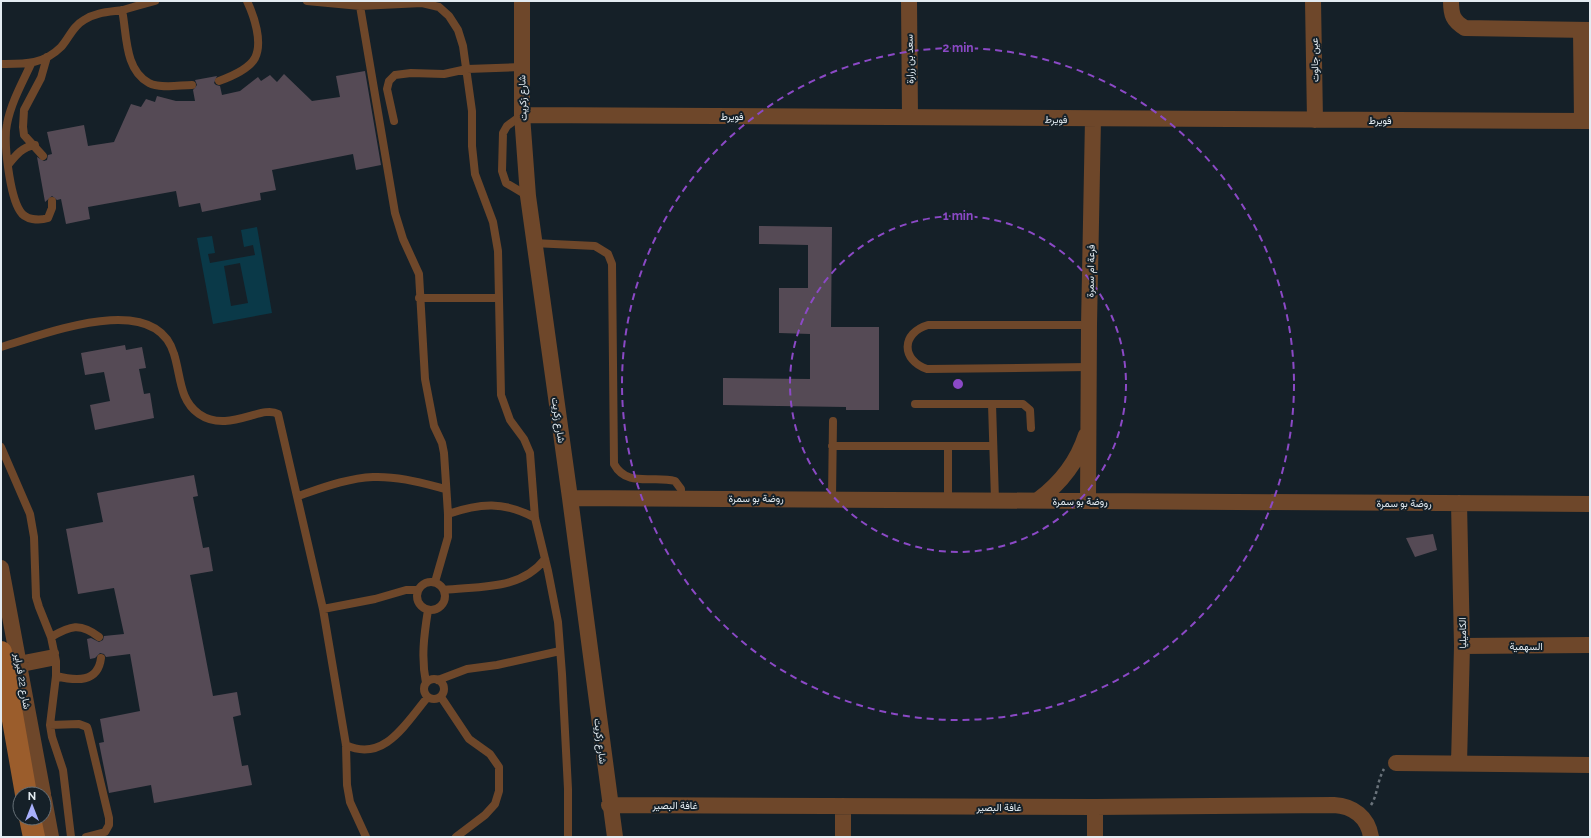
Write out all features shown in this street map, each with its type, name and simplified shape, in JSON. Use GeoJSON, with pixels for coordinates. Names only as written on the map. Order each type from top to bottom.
{"type":"FeatureCollection","features":[{"type":"Feature","properties":{"kind":"main road","name":"شارع 22 فبراير"},"geometry":{"type":"LineString","coordinates":[[14,660],[25,786]]}},
{"type":"Feature","properties":{"kind":"main road"},"geometry":{"type":"LineString","coordinates":[[32,826],[34,837]]}},
{"type":"Feature","properties":{"kind":"street","name":"شارع زكريت"},"geometry":{"type":"LineString","coordinates":[[522,1],[522,115],[533,243],[570,498],[609,805],[615,837]]}},
{"type":"Feature","properties":{"kind":"street","name":"سعد بن زرارة"},"geometry":{"type":"LineString","coordinates":[[909,1],[910,117]]}},
{"type":"Feature","properties":{"kind":"street","name":"عين جالوت"},"geometry":{"type":"LineString","coordinates":[[1313,1],[1315,120]]}},
{"type":"Feature","properties":{"kind":"street"},"geometry":{"type":"LineString","coordinates":[[1451,1],[1451,10],[1456,22],[1465,28],[1585,30],[1586,121]]}},
{"type":"Feature","properties":{"kind":"street","name":"فويرط"},"geometry":{"type":"LineString","coordinates":[[522,115],[1586,121]]}},
{"type":"Feature","properties":{"kind":"street","name":"فرعة ام سمرة"},"geometry":{"type":"LineString","coordinates":[[1088,501],[1089,325],[1093,119]]}},
{"type":"Feature","properties":{"kind":"street","name":"فرعة ام سمرة"},"geometry":{"type":"LineString","coordinates":[[1038,500],[1056,486],[1071,467],[1082,446],[1089,423]]}},
{"type":"Feature","properties":{"kind":"street","name":"روضة بو سمرة"},"geometry":{"type":"LineString","coordinates":[[570,498],[832,498],[1590,504]]}},
{"type":"Feature","properties":{"kind":"street","name":"الكاميليا"},"geometry":{"type":"LineString","coordinates":[[1459,503],[1462,646],[1459,763]]}},
{"type":"Feature","properties":{"kind":"street","name":"شارع 22 فبراير"},"geometry":{"type":"LineString","coordinates":[[1,568],[14,660],[41,786]]}},
{"type":"Feature","properties":{"kind":"street","name":"السهمية"},"geometry":{"type":"LineString","coordinates":[[1462,646],[1590,645]]}},
{"type":"Feature","properties":{"kind":"street"},"geometry":{"type":"LineString","coordinates":[[1396,763],[1590,765]]}},
{"type":"Feature","properties":{"kind":"street","name":"غافة البصير"},"geometry":{"type":"LineString","coordinates":[[609,805],[1095,807],[1334,805],[1351,808],[1360,815]]}},
{"type":"Feature","properties":{"kind":"street"},"geometry":{"type":"LineString","coordinates":[[843,837],[844,806]]}},
{"type":"Feature","properties":{"kind":"street"},"geometry":{"type":"LineString","coordinates":[[1095,807],[1095,837]]}},
{"type":"Feature","properties":{"kind":"street"},"geometry":{"type":"LineString","coordinates":[[1360,815],[1368,827],[1371,837]]}},
{"type":"Feature","properties":{"kind":"street"},"geometry":{"type":"LineString","coordinates":[[49,826],[51,837]]}},
{"type":"Feature","properties":{"kind":"lane"},"geometry":{"type":"LineString","coordinates":[[1,64],[31,64],[47,57],[61,47],[72,31],[84,20],[99,13],[122,10],[155,1]]}},
{"type":"Feature","properties":{"kind":"lane"},"geometry":{"type":"LineString","coordinates":[[219,81],[240,71],[255,58],[258,39],[256,22],[247,1]]}},
{"type":"Feature","properties":{"kind":"lane"},"geometry":{"type":"LineString","coordinates":[[307,1],[360,6],[422,3],[439,7],[449,16],[458,30],[467,69],[475,174],[493,222],[498,251],[501,395],[510,420],[524,439],[530,453],[535,518],[558,622],[568,789],[568,837]]}},
{"type":"Feature","properties":{"kind":"lane"},"geometry":{"type":"LineString","coordinates":[[360,6],[395,213],[403,239],[418,274],[425,378],[434,426],[442,443],[448,514],[448,537],[435,582]]}},
{"type":"Feature","properties":{"kind":"lane"},"geometry":{"type":"LineString","coordinates":[[122,10],[126,42],[133,67],[139,75],[150,84],[164,86],[192,85]]}},
{"type":"Feature","properties":{"kind":"lane"},"geometry":{"type":"LineString","coordinates":[[43,156],[35,145],[24,135],[23,128],[24,110],[41,78],[47,57]]}},
{"type":"Feature","properties":{"kind":"lane"},"geometry":{"type":"LineString","coordinates":[[31,64],[12,106],[6,125],[8,165],[15,199],[20,212],[25,217],[34,220],[48,218],[52,208],[52,201]]}},
{"type":"Feature","properties":{"kind":"lane"},"geometry":{"type":"LineString","coordinates":[[394,121],[387,89],[389,81],[396,75],[411,73],[444,74],[467,69],[521,66]]}},
{"type":"Feature","properties":{"kind":"lane"},"geometry":{"type":"LineString","coordinates":[[522,115],[507,126],[503,133],[502,170],[506,183],[528,196]]}},
{"type":"Feature","properties":{"kind":"lane"},"geometry":{"type":"LineString","coordinates":[[8,165],[18,153],[26,147],[35,145]]}},
{"type":"Feature","properties":{"kind":"lane"},"geometry":{"type":"LineString","coordinates":[[533,243],[595,246],[608,254],[612,264],[614,464],[620,473],[632,479],[675,481],[681,489],[681,498]]}},
{"type":"Feature","properties":{"kind":"lane"},"geometry":{"type":"LineString","coordinates":[[419,298],[498,298]]}},
{"type":"Feature","properties":{"kind":"lane"},"geometry":{"type":"LineString","coordinates":[[1,347],[81,324],[122,320],[145,324],[157,329],[167,339],[174,353],[183,393],[191,407],[200,414],[210,420],[223,422],[270,412],[278,414],[323,609],[346,745],[347,786],[350,802],[366,837]]}},
{"type":"Feature","properties":{"kind":"lane"},"geometry":{"type":"LineString","coordinates":[[1089,325],[928,326],[919,328],[912,334],[908,342],[908,351],[911,360],[918,366],[927,369],[1089,367]]}},
{"type":"Feature","properties":{"kind":"lane"},"geometry":{"type":"LineString","coordinates":[[914,404],[1026,405],[1030,410],[1031,428]]}},
{"type":"Feature","properties":{"kind":"lane"},"geometry":{"type":"LineString","coordinates":[[992,404],[995,500]]}},
{"type":"Feature","properties":{"kind":"lane"},"geometry":{"type":"LineString","coordinates":[[832,498],[833,421]]}},
{"type":"Feature","properties":{"kind":"lane"},"geometry":{"type":"LineString","coordinates":[[832,446],[993,446]]}},
{"type":"Feature","properties":{"kind":"lane"},"geometry":{"type":"LineString","coordinates":[[948,446],[948,499]]}},
{"type":"Feature","properties":{"kind":"lane"},"geometry":{"type":"LineString","coordinates":[[1,447],[30,514],[34,536],[36,597],[51,637],[56,657],[56,676],[50,725],[52,737],[63,770],[71,837]]}},
{"type":"Feature","properties":{"kind":"lane"},"geometry":{"type":"LineString","coordinates":[[298,496],[347,481],[372,477],[402,478],[446,489]]}},
{"type":"Feature","properties":{"kind":"lane"},"geometry":{"type":"LineString","coordinates":[[448,514],[472,506],[494,505],[526,513],[535,518]]}},
{"type":"Feature","properties":{"kind":"lane"},"geometry":{"type":"LineString","coordinates":[[444,590],[515,582],[537,570],[545,559]]}},
{"type":"Feature","properties":{"kind":"lane"},"geometry":{"type":"LineString","coordinates":[[435,582],[444,590],[444,603],[440,608],[428,610],[422,607],[418,602],[418,590],[423,585],[435,582]]}},
{"type":"Feature","properties":{"kind":"lane"},"geometry":{"type":"LineString","coordinates":[[323,609],[375,599],[406,590],[418,590]]}},
{"type":"Feature","properties":{"kind":"lane"},"geometry":{"type":"LineString","coordinates":[[427,698],[424,692],[426,683],[423,669],[423,649],[428,610]]}},
{"type":"Feature","properties":{"kind":"lane"},"geometry":{"type":"LineString","coordinates":[[51,637],[73,627],[83,627],[98,637]]}},
{"type":"Feature","properties":{"kind":"lane"},"geometry":{"type":"LineString","coordinates":[[426,683],[467,669],[497,665],[560,651]]}},
{"type":"Feature","properties":{"kind":"lane"},"geometry":{"type":"LineString","coordinates":[[14,660],[56,657]]}},
{"type":"Feature","properties":{"kind":"lane"},"geometry":{"type":"LineString","coordinates":[[56,676],[78,680],[87,678],[100,666],[101,658]]}},
{"type":"Feature","properties":{"kind":"lane"},"geometry":{"type":"LineString","coordinates":[[427,698],[434,699],[441,697],[444,694],[445,688],[443,683],[438,680]]}},
{"type":"Feature","properties":{"kind":"lane"},"geometry":{"type":"LineString","coordinates":[[441,697],[469,739],[494,759],[499,767],[499,791],[495,804],[485,815],[456,837]]}},
{"type":"Feature","properties":{"kind":"lane"},"geometry":{"type":"LineString","coordinates":[[346,745],[354,749],[367,749],[388,743],[427,698]]}},
{"type":"Feature","properties":{"kind":"lane"},"geometry":{"type":"LineString","coordinates":[[50,725],[80,724],[87,727],[88,730],[109,818],[109,825],[105,832],[86,837]]}},
{"type":"Feature","properties":{"kind":"path"},"geometry":{"type":"LineString","coordinates":[[1360,815],[1370,808],[1374,801],[1379,777],[1385,769],[1396,763]]}},
{"type":"Feature","properties":{"kind":"water"},"geometry":{"type":"Polygon","coordinates":[[[257,227],[272,313],[213,324],[197,238],[212,236],[215,253],[208,254],[210,263],[255,255],[253,245],[244,247],[241,230],[257,227]],[[240,263],[224,266],[231,306],[248,303],[240,263]]]}},
{"type":"Feature","properties":{"kind":"building"},"geometry":{"type":"Polygon","coordinates":[[[365,71],[381,165],[356,170],[353,154],[272,170],[276,190],[260,193],[261,200],[202,212],[200,203],[179,207],[176,191],[88,207],[90,219],[66,224],[61,199],[57,200],[52,196],[45,202],[37,157],[44,161],[47,160],[48,155],[52,154],[47,132],[84,125],[88,146],[114,142],[131,104],[141,107],[146,99],[155,102],[157,96],[176,101],[195,101],[193,90],[197,85],[195,80],[217,76],[214,83],[220,86],[222,95],[240,91],[258,77],[261,81],[270,75],[277,82],[284,74],[312,101],[340,97],[336,76],[365,71]]]}},
{"type":"Feature","properties":{"kind":"building"},"geometry":{"type":"Polygon","coordinates":[[[759,226],[832,227],[831,327],[879,327],[879,410],[846,410],[846,407],[723,405],[723,378],[810,379],[810,334],[779,333],[779,288],[808,288],[808,245],[759,244],[759,226]]]}},
{"type":"Feature","properties":{"kind":"building"},"geometry":{"type":"Polygon","coordinates":[[[125,345],[126,350],[142,347],[146,368],[139,369],[144,394],[150,393],[154,418],[95,430],[90,405],[110,401],[104,372],[85,375],[81,353],[125,345]]]}},
{"type":"Feature","properties":{"kind":"building"},"geometry":{"type":"Polygon","coordinates":[[[194,475],[198,496],[193,497],[203,548],[209,547],[213,571],[190,575],[213,696],[237,692],[241,715],[233,717],[242,766],[248,765],[252,785],[154,803],[151,785],[109,793],[99,743],[104,742],[100,719],[140,711],[130,654],[106,657],[104,654],[100,653],[95,658],[90,659],[87,639],[91,638],[99,642],[103,640],[104,636],[124,634],[114,588],[78,594],[66,529],[103,522],[97,493],[194,475]]]}},
{"type":"Feature","properties":{"kind":"building"},"geometry":{"type":"Polygon","coordinates":[[[1433,534],[1437,550],[1415,557],[1406,538],[1433,534]]]}}]}
